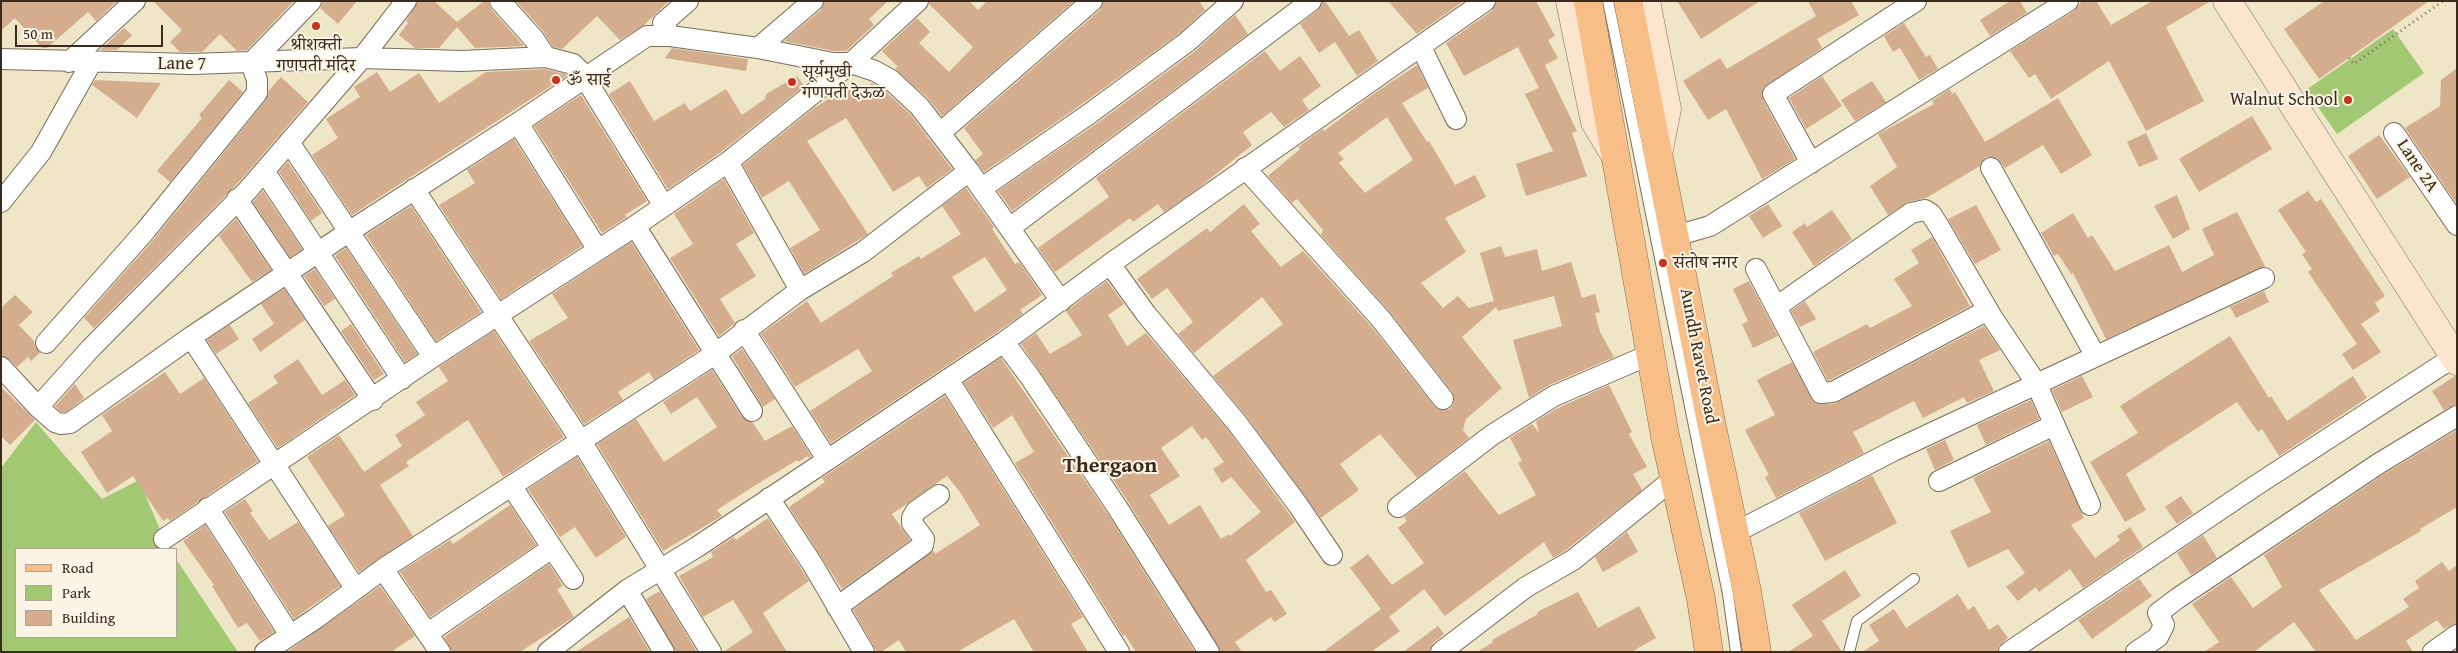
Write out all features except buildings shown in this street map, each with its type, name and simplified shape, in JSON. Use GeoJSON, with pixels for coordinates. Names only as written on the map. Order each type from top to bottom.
{"type":"FeatureCollection","features":[{"type":"Feature","properties":{"kind":"main road"},"geometry":{"type":"LineString","coordinates":[[1588,1],[1665,436],[1676,477],[1709,652]]}},
{"type":"Feature","properties":{"kind":"main road","name":"Aundh Ravet Road"},"geometry":{"type":"LineString","coordinates":[[1628,1],[1747,591],[1757,652]]}},
{"type":"Feature","properties":{"kind":"street"},"geometry":{"type":"LineString","coordinates":[[69,62],[135,1]]}},
{"type":"Feature","properties":{"kind":"street"},"geometry":{"type":"LineString","coordinates":[[46,343],[146,230],[257,93],[257,80],[251,63],[311,1]]}},
{"type":"Feature","properties":{"kind":"street"},"geometry":{"type":"LineString","coordinates":[[38,407],[91,348],[264,171],[362,58],[406,1]]}},
{"type":"Feature","properties":{"kind":"street"},"geometry":{"type":"LineString","coordinates":[[500,1],[534,39],[546,57]]}},
{"type":"Feature","properties":{"kind":"street"},"geometry":{"type":"LineString","coordinates":[[670,36],[663,22],[688,1]]}},
{"type":"Feature","properties":{"kind":"street"},"geometry":{"type":"LineString","coordinates":[[758,48],[813,1]]}},
{"type":"Feature","properties":{"kind":"street"},"geometry":{"type":"LineString","coordinates":[[164,539],[275,463],[373,400],[433,357],[499,316],[728,162],[851,63],[918,1]]}},
{"type":"Feature","properties":{"kind":"street"},"geometry":{"type":"LineString","coordinates":[[940,133],[1092,1]]}},
{"type":"Feature","properties":{"kind":"street"},"geometry":{"type":"LineString","coordinates":[[982,188],[1084,118],[1187,42],[1233,1]]}},
{"type":"Feature","properties":{"kind":"street"},"geometry":{"type":"LineString","coordinates":[[1011,227],[1311,1]]}},
{"type":"Feature","properties":{"kind":"street"},"geometry":{"type":"LineString","coordinates":[[548,652],[627,590],[697,547],[1004,342],[1245,168],[1485,1]]}},
{"type":"Feature","properties":{"kind":"street"},"geometry":{"type":"LineString","coordinates":[[1570,1],[1595,122],[1617,158]]}},
{"type":"Feature","properties":{"kind":"street"},"geometry":{"type":"LineString","coordinates":[[1646,1],[1667,109],[1658,155]]}},
{"type":"Feature","properties":{"kind":"street"},"geometry":{"type":"LineString","coordinates":[[1811,163],[1773,94],[1916,1]]}},
{"type":"Feature","properties":{"kind":"street"},"geometry":{"type":"LineString","coordinates":[[1675,236],[1710,226],[2068,1]]}},
{"type":"Feature","properties":{"kind":"street"},"geometry":{"type":"LineString","coordinates":[[2009,652],[2255,486],[2455,359],[2227,1]]}},
{"type":"Feature","properties":{"kind":"street"},"geometry":{"type":"LineString","coordinates":[[4,376],[55,422],[61,424],[70,423],[191,337],[414,189],[518,123],[647,36],[670,36],[758,48],[833,63],[851,63],[875,71],[891,80],[919,106],[940,133],[1011,227],[1061,301]]}},
{"type":"Feature","properties":{"kind":"street"},"geometry":{"type":"LineString","coordinates":[[1421,46],[1456,119]]}},
{"type":"Feature","properties":{"kind":"street","name":"Lane 7"},"geometry":{"type":"LineString","coordinates":[[1,59],[92,63],[251,63],[362,58],[462,60],[546,57],[573,64],[586,77]]}},
{"type":"Feature","properties":{"kind":"street"},"geometry":{"type":"LineString","coordinates":[[1,202],[41,152],[92,63]]}},
{"type":"Feature","properties":{"kind":"street"},"geometry":{"type":"LineString","coordinates":[[586,77],[664,206]]}},
{"type":"Feature","properties":{"kind":"street"},"geometry":{"type":"LineString","coordinates":[[518,123],[598,250]]}},
{"type":"Feature","properties":{"kind":"street","name":"Lane 2A"},"geometry":{"type":"LineString","coordinates":[[2394,133],[2457,225]]}},
{"type":"Feature","properties":{"kind":"street"},"geometry":{"type":"LineString","coordinates":[[288,142],[350,231],[433,357]]}},
{"type":"Feature","properties":{"kind":"street"},"geometry":{"type":"LineString","coordinates":[[728,162],[800,290]]}},
{"type":"Feature","properties":{"kind":"street"},"geometry":{"type":"LineString","coordinates":[[1245,168],[1380,318],[1443,398]]}},
{"type":"Feature","properties":{"kind":"street"},"geometry":{"type":"LineString","coordinates":[[1991,168],[2095,355]]}},
{"type":"Feature","properties":{"kind":"street"},"geometry":{"type":"LineString","coordinates":[[264,171],[402,379]]}},
{"type":"Feature","properties":{"kind":"street"},"geometry":{"type":"LineString","coordinates":[[265,652],[315,619],[383,569],[715,354],[744,330],[800,290],[863,252],[969,171]]}},
{"type":"Feature","properties":{"kind":"street"},"geometry":{"type":"LineString","coordinates":[[414,189],[580,441],[661,568],[711,652]]}},
{"type":"Feature","properties":{"kind":"street"},"geometry":{"type":"LineString","coordinates":[[237,199],[373,400]]}},
{"type":"Feature","properties":{"kind":"street"},"geometry":{"type":"LineString","coordinates":[[1776,307],[1911,213],[1926,210],[1940,228],[1988,310],[2036,383],[2090,505]]}},
{"type":"Feature","properties":{"kind":"street"},"geometry":{"type":"LineString","coordinates":[[635,226],[752,411]]}},
{"type":"Feature","properties":{"kind":"street"},"geometry":{"type":"LineString","coordinates":[[1110,264],[1153,323],[1236,423],[1298,505],[1332,556]]}},
{"type":"Feature","properties":{"kind":"street"},"geometry":{"type":"LineString","coordinates":[[1756,269],[1821,393],[1827,394],[1988,310]]}},
{"type":"Feature","properties":{"kind":"street"},"geometry":{"type":"LineString","coordinates":[[1734,533],[1892,451],[2264,278]]}},
{"type":"Feature","properties":{"kind":"street"},"geometry":{"type":"LineString","coordinates":[[744,330],[827,459]]}},
{"type":"Feature","properties":{"kind":"street"},"geometry":{"type":"LineString","coordinates":[[191,337],[355,588]]}},
{"type":"Feature","properties":{"kind":"street"},"geometry":{"type":"LineString","coordinates":[[1004,342],[1030,377],[1117,507],[1209,652]]}},
{"type":"Feature","properties":{"kind":"street"},"geometry":{"type":"LineString","coordinates":[[1398,507],[1492,435],[1554,396],[1651,354]]}},
{"type":"Feature","properties":{"kind":"street"},"geometry":{"type":"LineString","coordinates":[[948,379],[1119,652]]}},
{"type":"Feature","properties":{"kind":"street"},"geometry":{"type":"LineString","coordinates":[[2136,652],[2158,637],[2164,625],[2158,613],[2178,598],[2378,464],[2457,416]]}},
{"type":"Feature","properties":{"kind":"street"},"geometry":{"type":"LineString","coordinates":[[1939,481],[2054,425]]}},
{"type":"Feature","properties":{"kind":"street"},"geometry":{"type":"LineString","coordinates":[[1441,652],[1526,587],[1573,560],[1676,477]]}},
{"type":"Feature","properties":{"kind":"street"},"geometry":{"type":"LineString","coordinates":[[512,487],[573,579]]}},
{"type":"Feature","properties":{"kind":"street"},"geometry":{"type":"LineString","coordinates":[[837,606],[923,545],[924,538],[912,523],[912,518],[916,511],[939,496]]}},
{"type":"Feature","properties":{"kind":"street"},"geometry":{"type":"LineString","coordinates":[[770,498],[864,652]]}},
{"type":"Feature","properties":{"kind":"street"},"geometry":{"type":"LineString","coordinates":[[208,508],[290,635]]}},
{"type":"Feature","properties":{"kind":"street"},"geometry":{"type":"LineString","coordinates":[[428,633],[552,548]]}},
{"type":"Feature","properties":{"kind":"street"},"geometry":{"type":"LineString","coordinates":[[383,569],[440,652]]}},
{"type":"Feature","properties":{"kind":"street"},"geometry":{"type":"LineString","coordinates":[[627,590],[664,652]]}},
{"type":"Feature","properties":{"kind":"street"},"geometry":{"type":"LineString","coordinates":[[2433,652],[2457,635]]}},
{"type":"Feature","properties":{"kind":"lane"},"geometry":{"type":"LineString","coordinates":[[1608,1],[1726,584],[1736,652]]}},
{"type":"Feature","properties":{"kind":"lane"},"geometry":{"type":"LineString","coordinates":[[1849,652],[1857,621],[1914,579]]}},
{"type":"Feature","properties":{"kind":"path"},"geometry":{"type":"LineString","coordinates":[[2349,58],[2354,64],[2443,1]]}},
{"type":"Feature","properties":{"kind":"green space"},"geometry":{"type":"Polygon","coordinates":[[[2393,29],[2424,73],[2337,134],[2306,90],[2393,29]]]}},
{"type":"Feature","properties":{"kind":"green space"},"geometry":{"type":"Polygon","coordinates":[[[36,422],[102,499],[139,480],[169,548],[15,548],[15,638],[178,638],[178,562],[238,652],[1,652],[1,468],[36,422]]]}},
{"type":"Feature","properties":{"kind":"place","name":"श्रीशक्ती गणपती मंदिर"},"geometry":{"type":"Point","coordinates":[316,26]}},
{"type":"Feature","properties":{"kind":"place","name":"ॐ साई"},"geometry":{"type":"Point","coordinates":[556,80]}},
{"type":"Feature","properties":{"kind":"place","name":"सूर्यमुखी गणपती देऊळ"},"geometry":{"type":"Point","coordinates":[792,82]}},
{"type":"Feature","properties":{"kind":"place","name":"Walnut School"},"geometry":{"type":"Point","coordinates":[2348,100]}},
{"type":"Feature","properties":{"kind":"place","name":"संतोष नगर"},"geometry":{"type":"Point","coordinates":[1663,263]}},
{"type":"Feature","properties":{"kind":"district","name":"Thergaon"},"geometry":{"type":"Point","coordinates":[1110,466]}}]}
